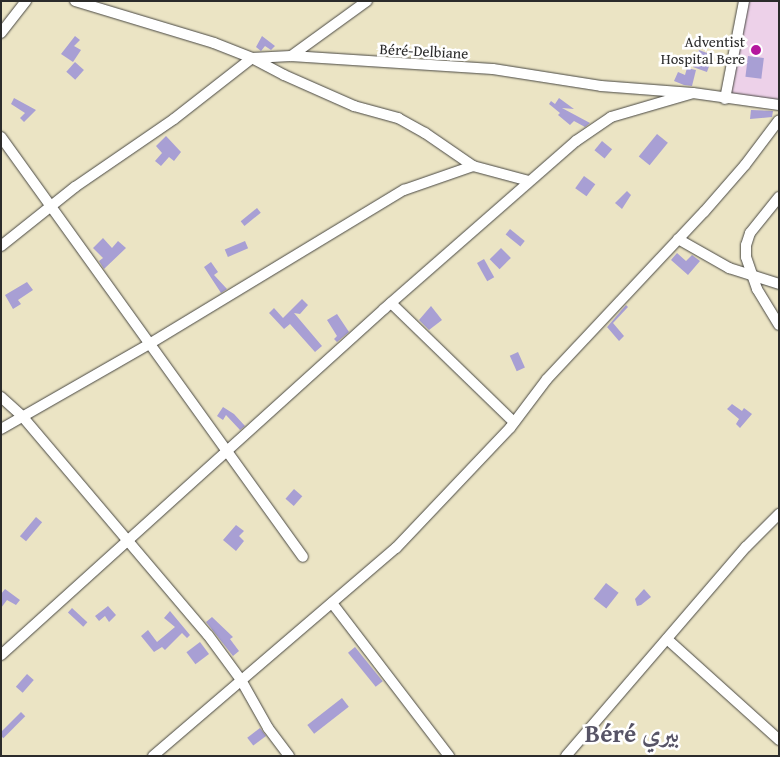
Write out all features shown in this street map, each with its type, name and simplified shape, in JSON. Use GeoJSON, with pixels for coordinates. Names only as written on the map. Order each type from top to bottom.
{"type":"FeatureCollection","features":[{"type":"Feature","properties":{"kind":"street"},"geometry":{"type":"LineString","coordinates":[[1,33],[26,1]]}},
{"type":"Feature","properties":{"kind":"street","name":"Béré-Delbiane"},"geometry":{"type":"LineString","coordinates":[[75,1],[214,43],[252,58],[291,56],[493,69],[601,86],[693,93],[725,99],[779,104]]}},
{"type":"Feature","properties":{"kind":"street"},"geometry":{"type":"LineString","coordinates":[[291,56],[368,1]]}},
{"type":"Feature","properties":{"kind":"street"},"geometry":{"type":"LineString","coordinates":[[725,99],[744,1]]}},
{"type":"Feature","properties":{"kind":"street"},"geometry":{"type":"LineString","coordinates":[[1,246],[75,187],[174,118],[252,58],[284,75],[354,106],[398,118],[425,132],[473,166],[529,181]]}},
{"type":"Feature","properties":{"kind":"street"},"geometry":{"type":"LineString","coordinates":[[1,655],[391,303],[576,141],[611,117],[693,93]]}},
{"type":"Feature","properties":{"kind":"street"},"geometry":{"type":"LineString","coordinates":[[153,756],[396,548],[514,422],[547,379],[745,165],[779,120]]}},
{"type":"Feature","properties":{"kind":"street"},"geometry":{"type":"LineString","coordinates":[[1,137],[50,207],[151,343],[303,557]]}},
{"type":"Feature","properties":{"kind":"street"},"geometry":{"type":"LineString","coordinates":[[1,429],[151,343],[404,190],[473,166]]}},
{"type":"Feature","properties":{"kind":"street"},"geometry":{"type":"LineString","coordinates":[[779,197],[750,233],[746,245],[746,258],[763,302],[779,325]]}},
{"type":"Feature","properties":{"kind":"street"},"geometry":{"type":"LineString","coordinates":[[678,239],[729,268],[779,284]]}},
{"type":"Feature","properties":{"kind":"street"},"geometry":{"type":"LineString","coordinates":[[391,303],[514,422]]}},
{"type":"Feature","properties":{"kind":"street"},"geometry":{"type":"LineString","coordinates":[[1,397],[22,416],[208,636],[241,680],[268,728],[289,756]]}},
{"type":"Feature","properties":{"kind":"street"},"geometry":{"type":"LineString","coordinates":[[566,756],[746,546],[779,514]]}},
{"type":"Feature","properties":{"kind":"street"},"geometry":{"type":"LineString","coordinates":[[332,603],[449,756]]}},
{"type":"Feature","properties":{"kind":"street"},"geometry":{"type":"LineString","coordinates":[[667,639],[779,740]]}},
{"type":"Feature","properties":{"kind":"shaded area","name":"Adventist Hospital Bere"},"geometry":{"type":"Polygon","coordinates":[[[747,1],[779,1],[779,102],[721,98],[747,1]]]}},
{"type":"Feature","properties":{"kind":"building"},"geometry":{"type":"Polygon","coordinates":[[[75,36],[80,40],[74,46],[81,50],[73,62],[61,54],[75,36]]]}},
{"type":"Feature","properties":{"kind":"building"},"geometry":{"type":"Polygon","coordinates":[[[262,36],[275,46],[271,50],[265,46],[261,51],[256,47],[262,36]]]}},
{"type":"Feature","properties":{"kind":"building"},"geometry":{"type":"Polygon","coordinates":[[[699,50],[713,55],[707,72],[693,67],[699,50]]]}},
{"type":"Feature","properties":{"kind":"building"},"geometry":{"type":"Polygon","coordinates":[[[748,56],[764,58],[761,79],[745,77],[748,56]]]}},
{"type":"Feature","properties":{"kind":"building"},"geometry":{"type":"Polygon","coordinates":[[[75,62],[84,70],[75,80],[66,72],[75,62]]]}},
{"type":"Feature","properties":{"kind":"building"},"geometry":{"type":"Polygon","coordinates":[[[687,68],[696,70],[692,86],[674,81],[678,72],[685,75],[687,68]]]}},
{"type":"Feature","properties":{"kind":"building"},"geometry":{"type":"Polygon","coordinates":[[[14,98],[36,110],[24,122],[20,118],[25,113],[11,104],[14,98]]]}},
{"type":"Feature","properties":{"kind":"building"},"geometry":{"type":"Polygon","coordinates":[[[559,98],[574,109],[562,108],[590,123],[585,127],[574,121],[570,125],[549,104],[551,101],[555,104],[559,98]]]}},
{"type":"Feature","properties":{"kind":"building"},"geometry":{"type":"Polygon","coordinates":[[[751,110],[773,111],[772,117],[750,119],[751,110]]]}},
{"type":"Feature","properties":{"kind":"building"},"geometry":{"type":"Polygon","coordinates":[[[657,134],[668,143],[650,165],[639,157],[657,134]]]}},
{"type":"Feature","properties":{"kind":"building"},"geometry":{"type":"Polygon","coordinates":[[[166,136],[181,152],[174,161],[169,157],[161,166],[155,161],[162,153],[156,146],[166,136]]]}},
{"type":"Feature","properties":{"kind":"building"},"geometry":{"type":"Polygon","coordinates":[[[602,141],[612,149],[605,159],[594,150],[602,141]]]}},
{"type":"Feature","properties":{"kind":"building"},"geometry":{"type":"Polygon","coordinates":[[[584,176],[595,184],[587,196],[575,188],[584,176]]]}},
{"type":"Feature","properties":{"kind":"building"},"geometry":{"type":"Polygon","coordinates":[[[627,191],[631,195],[622,209],[615,203],[627,191]]]}},
{"type":"Feature","properties":{"kind":"building"},"geometry":{"type":"Polygon","coordinates":[[[257,208],[261,213],[244,226],[241,221],[257,208]]]}},
{"type":"Feature","properties":{"kind":"building"},"geometry":{"type":"Polygon","coordinates":[[[510,229],[525,241],[520,246],[506,234],[510,229]]]}},
{"type":"Feature","properties":{"kind":"building"},"geometry":{"type":"Polygon","coordinates":[[[103,238],[112,248],[118,241],[126,248],[104,269],[99,261],[103,258],[93,248],[103,238]]]}},
{"type":"Feature","properties":{"kind":"building"},"geometry":{"type":"Polygon","coordinates":[[[245,241],[248,248],[228,257],[225,250],[245,241]]]}},
{"type":"Feature","properties":{"kind":"building"},"geometry":{"type":"Polygon","coordinates":[[[501,248],[511,258],[500,269],[490,259],[501,248]]]}},
{"type":"Feature","properties":{"kind":"building"},"geometry":{"type":"Polygon","coordinates":[[[677,253],[686,261],[692,255],[700,261],[688,275],[671,260],[677,253]]]}},
{"type":"Feature","properties":{"kind":"building"},"geometry":{"type":"Polygon","coordinates":[[[484,259],[494,277],[487,281],[477,263],[484,259]]]}},
{"type":"Feature","properties":{"kind":"building"},"geometry":{"type":"Polygon","coordinates":[[[211,262],[218,272],[214,275],[227,289],[221,293],[204,267],[211,262]]]}},
{"type":"Feature","properties":{"kind":"building"},"geometry":{"type":"Polygon","coordinates":[[[27,282],[33,290],[18,300],[21,304],[13,309],[5,295],[27,282]]]}},
{"type":"Feature","properties":{"kind":"building"},"geometry":{"type":"Polygon","coordinates":[[[302,299],[308,305],[300,314],[294,313],[322,346],[315,352],[290,324],[284,329],[269,313],[274,308],[283,318],[302,299]]]}},
{"type":"Feature","properties":{"kind":"building"},"geometry":{"type":"Polygon","coordinates":[[[626,305],[628,307],[613,323],[624,336],[619,341],[607,327],[626,305]]]}},
{"type":"Feature","properties":{"kind":"building"},"geometry":{"type":"Polygon","coordinates":[[[431,306],[442,320],[429,330],[419,320],[431,306]]]}},
{"type":"Feature","properties":{"kind":"building"},"geometry":{"type":"Polygon","coordinates":[[[337,314],[349,332],[337,342],[334,339],[337,336],[327,320],[337,314]]]}},
{"type":"Feature","properties":{"kind":"building"},"geometry":{"type":"Polygon","coordinates":[[[518,352],[525,368],[517,371],[510,356],[518,352]]]}},
{"type":"Feature","properties":{"kind":"building"},"geometry":{"type":"Polygon","coordinates":[[[732,404],[742,411],[744,408],[752,414],[740,428],[736,424],[739,419],[727,409],[732,404]]]}},
{"type":"Feature","properties":{"kind":"building"},"geometry":{"type":"Polygon","coordinates":[[[223,407],[234,414],[245,426],[240,430],[226,415],[223,420],[217,416],[223,407]]]}},
{"type":"Feature","properties":{"kind":"building"},"geometry":{"type":"Polygon","coordinates":[[[294,489],[302,496],[294,506],[285,499],[294,489]]]}},
{"type":"Feature","properties":{"kind":"building"},"geometry":{"type":"Polygon","coordinates":[[[36,517],[42,522],[26,541],[20,536],[36,517]]]}},
{"type":"Feature","properties":{"kind":"building"},"geometry":{"type":"Polygon","coordinates":[[[236,525],[244,531],[239,536],[244,541],[236,551],[223,540],[236,525]]]}},
{"type":"Feature","properties":{"kind":"building"},"geometry":{"type":"Polygon","coordinates":[[[606,583],[619,593],[606,609],[594,599],[606,583]]]}},
{"type":"Feature","properties":{"kind":"building"},"geometry":{"type":"Polygon","coordinates":[[[5,589],[20,600],[16,605],[7,600],[1,608],[1,594],[5,589]]]}},
{"type":"Feature","properties":{"kind":"building"},"geometry":{"type":"Polygon","coordinates":[[[644,589],[651,597],[637,606],[635,599],[644,589]]]}},
{"type":"Feature","properties":{"kind":"building"},"geometry":{"type":"Polygon","coordinates":[[[108,606],[116,615],[109,622],[105,616],[99,621],[95,616],[108,606]]]}},
{"type":"Feature","properties":{"kind":"building"},"geometry":{"type":"Polygon","coordinates":[[[72,608],[87,622],[83,627],[68,612],[72,608]]]}},
{"type":"Feature","properties":{"kind":"building"},"geometry":{"type":"Polygon","coordinates":[[[170,611],[190,635],[187,638],[182,633],[165,650],[162,647],[154,652],[141,636],[148,630],[157,642],[175,627],[164,618],[170,611]]]}},
{"type":"Feature","properties":{"kind":"building"},"geometry":{"type":"Polygon","coordinates":[[[212,617],[233,637],[230,639],[239,651],[233,656],[206,622],[212,617]]]}},
{"type":"Feature","properties":{"kind":"building"},"geometry":{"type":"Polygon","coordinates":[[[200,642],[209,654],[195,664],[186,652],[200,642]]]}},
{"type":"Feature","properties":{"kind":"building"},"geometry":{"type":"Polygon","coordinates":[[[355,647],[383,681],[376,687],[348,653],[355,647]]]}},
{"type":"Feature","properties":{"kind":"building"},"geometry":{"type":"Polygon","coordinates":[[[27,674],[34,680],[23,693],[16,687],[27,674]]]}},
{"type":"Feature","properties":{"kind":"building"},"geometry":{"type":"Polygon","coordinates":[[[342,698],[349,707],[314,734],[307,725],[342,698]]]}},
{"type":"Feature","properties":{"kind":"building"},"geometry":{"type":"Polygon","coordinates":[[[21,712],[25,716],[3,738],[1,732],[21,712]]]}},
{"type":"Feature","properties":{"kind":"building"},"geometry":{"type":"Polygon","coordinates":[[[260,728],[266,736],[253,746],[247,738],[260,728]]]}},
{"type":"Feature","properties":{"kind":"place","name":"Adventist Hospital Bere"},"geometry":{"type":"Point","coordinates":[756,50]}},
{"type":"Feature","properties":{"kind":"district","name":"Béré بيري"},"geometry":{"type":"Point","coordinates":[632,733]}}]}
